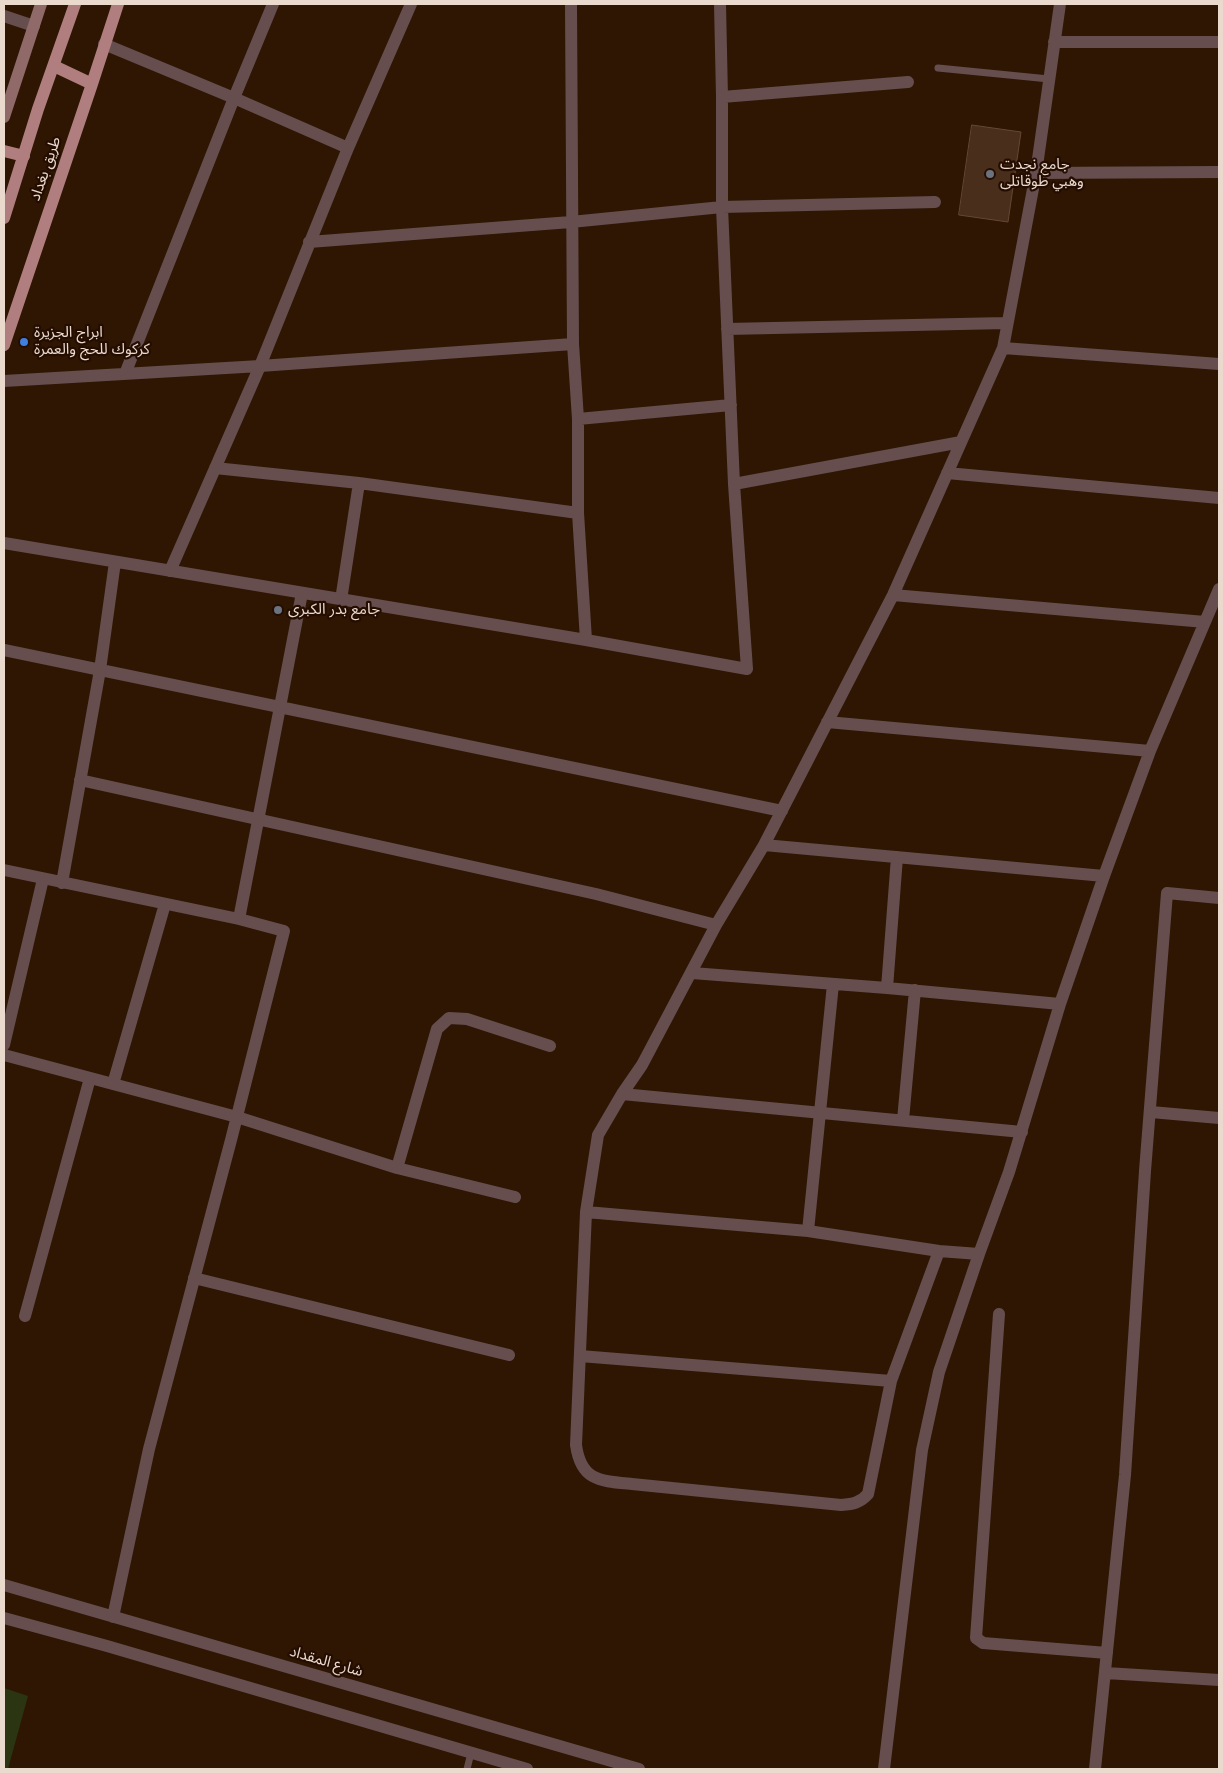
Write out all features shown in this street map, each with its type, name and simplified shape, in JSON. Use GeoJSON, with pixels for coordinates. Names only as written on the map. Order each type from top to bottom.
{"type":"FeatureCollection","features":[{"type":"Feature","properties":{"kind":"main road"},"geometry":{"type":"LineString","coordinates":[[4,117],[7,97],[41,4]]}},
{"type":"Feature","properties":{"kind":"main road","name":"طريق بغداد"},"geometry":{"type":"LineString","coordinates":[[4,218],[75,4]]}},
{"type":"Feature","properties":{"kind":"main road","name":"طريق بغداد"},"geometry":{"type":"LineString","coordinates":[[4,344],[118,4]]}},
{"type":"Feature","properties":{"kind":"main road"},"geometry":{"type":"LineString","coordinates":[[54,66],[92,84]]}},
{"type":"Feature","properties":{"kind":"main road"},"geometry":{"type":"LineString","coordinates":[[4,151],[24,156]]}},
{"type":"Feature","properties":{"kind":"street"},"geometry":{"type":"LineString","coordinates":[[125,374],[273,4]]}},
{"type":"Feature","properties":{"kind":"street"},"geometry":{"type":"LineString","coordinates":[[170,571],[260,366],[348,148],[411,4]]}},
{"type":"Feature","properties":{"kind":"street"},"geometry":{"type":"LineString","coordinates":[[571,4],[573,344],[578,419],[578,514],[586,640]]}},
{"type":"Feature","properties":{"kind":"street"},"geometry":{"type":"LineString","coordinates":[[4,544],[586,640],[746,669],[734,484],[722,207],[720,4]]}},
{"type":"Feature","properties":{"kind":"street"},"geometry":{"type":"LineString","coordinates":[[938,1251],[891,1381],[868,1494],[862,1500],[854,1504],[842,1505],[625,1484],[595,1477],[584,1469],[578,1459],[576,1445],[586,1212],[598,1135],[642,1065],[716,925],[782,812],[893,595],[1002,348],[1036,173],[1060,4]]}},
{"type":"Feature","properties":{"kind":"street"},"geometry":{"type":"LineString","coordinates":[[4,16],[34,26]]}},
{"type":"Feature","properties":{"kind":"street"},"geometry":{"type":"LineString","coordinates":[[1054,42],[1219,42]]}},
{"type":"Feature","properties":{"kind":"street"},"geometry":{"type":"LineString","coordinates":[[104,44],[348,148]]}},
{"type":"Feature","properties":{"kind":"street"},"geometry":{"type":"LineString","coordinates":[[722,96],[908,82]]}},
{"type":"Feature","properties":{"kind":"street"},"geometry":{"type":"LineString","coordinates":[[1036,173],[1219,172]]}},
{"type":"Feature","properties":{"kind":"street"},"geometry":{"type":"LineString","coordinates":[[309,242],[571,222],[722,207],[935,202]]}},
{"type":"Feature","properties":{"kind":"street"},"geometry":{"type":"LineString","coordinates":[[727,329],[1006,323]]}},
{"type":"Feature","properties":{"kind":"street"},"geometry":{"type":"LineString","coordinates":[[4,381],[260,366],[573,344]]}},
{"type":"Feature","properties":{"kind":"street"},"geometry":{"type":"LineString","coordinates":[[1002,348],[1219,364]]}},
{"type":"Feature","properties":{"kind":"street"},"geometry":{"type":"LineString","coordinates":[[578,419],[731,405]]}},
{"type":"Feature","properties":{"kind":"street"},"geometry":{"type":"LineString","coordinates":[[734,484],[960,442]]}},
{"type":"Feature","properties":{"kind":"street"},"geometry":{"type":"LineString","coordinates":[[215,468],[360,482],[578,514]]}},
{"type":"Feature","properties":{"kind":"street"},"geometry":{"type":"LineString","coordinates":[[947,473],[1219,498]]}},
{"type":"Feature","properties":{"kind":"street"},"geometry":{"type":"LineString","coordinates":[[341,600],[360,482]]}},
{"type":"Feature","properties":{"kind":"street"},"geometry":{"type":"LineString","coordinates":[[62,882],[100,670],[115,562]]}},
{"type":"Feature","properties":{"kind":"street"},"geometry":{"type":"LineString","coordinates":[[884,1769],[922,1450],[939,1372],[1022,1132],[1060,1004],[1104,876],[1150,751],[1219,589]]}},
{"type":"Feature","properties":{"kind":"street"},"geometry":{"type":"LineString","coordinates":[[239,919],[302,593]]}},
{"type":"Feature","properties":{"kind":"street"},"geometry":{"type":"LineString","coordinates":[[893,595],[1205,622]]}},
{"type":"Feature","properties":{"kind":"street"},"geometry":{"type":"LineString","coordinates":[[4,650],[782,812]]}},
{"type":"Feature","properties":{"kind":"street"},"geometry":{"type":"LineString","coordinates":[[827,722],[1150,751]]}},
{"type":"Feature","properties":{"kind":"street"},"geometry":{"type":"LineString","coordinates":[[80,780],[587,892],[716,925]]}},
{"type":"Feature","properties":{"kind":"street"},"geometry":{"type":"LineString","coordinates":[[764,845],[1104,876]]}},
{"type":"Feature","properties":{"kind":"street"},"geometry":{"type":"LineString","coordinates":[[887,988],[897,857]]}},
{"type":"Feature","properties":{"kind":"street"},"geometry":{"type":"LineString","coordinates":[[4,870],[239,919],[284,931],[149,1449],[113,1617]]}},
{"type":"Feature","properties":{"kind":"street"},"geometry":{"type":"LineString","coordinates":[[4,1045],[43,878]]}},
{"type":"Feature","properties":{"kind":"street"},"geometry":{"type":"LineString","coordinates":[[1096,1769],[1125,1475],[1145,1171],[1167,893],[1219,898]]}},
{"type":"Feature","properties":{"kind":"street"},"geometry":{"type":"LineString","coordinates":[[113,1084],[166,904]]}},
{"type":"Feature","properties":{"kind":"street"},"geometry":{"type":"LineString","coordinates":[[692,973],[915,990],[1060,1004]]}},
{"type":"Feature","properties":{"kind":"street"},"geometry":{"type":"LineString","coordinates":[[808,1231],[833,984]]}},
{"type":"Feature","properties":{"kind":"street"},"geometry":{"type":"LineString","coordinates":[[903,1120],[915,990]]}},
{"type":"Feature","properties":{"kind":"street"},"geometry":{"type":"LineString","coordinates":[[396,1168],[437,1029],[448,1018],[467,1019],[550,1046]]}},
{"type":"Feature","properties":{"kind":"street"},"geometry":{"type":"LineString","coordinates":[[4,1056],[237,1117],[396,1168],[516,1197]]}},
{"type":"Feature","properties":{"kind":"street"},"geometry":{"type":"LineString","coordinates":[[25,1316],[90,1078]]}},
{"type":"Feature","properties":{"kind":"street"},"geometry":{"type":"LineString","coordinates":[[622,1094],[1022,1132]]}},
{"type":"Feature","properties":{"kind":"street"},"geometry":{"type":"LineString","coordinates":[[1151,1112],[1219,1118]]}},
{"type":"Feature","properties":{"kind":"street"},"geometry":{"type":"LineString","coordinates":[[586,1212],[808,1231],[938,1251],[979,1254]]}},
{"type":"Feature","properties":{"kind":"street"},"geometry":{"type":"LineString","coordinates":[[194,1278],[509,1355]]}},
{"type":"Feature","properties":{"kind":"street"},"geometry":{"type":"LineString","coordinates":[[999,1314],[976,1638],[983,1643],[1107,1653]]}},
{"type":"Feature","properties":{"kind":"street"},"geometry":{"type":"LineString","coordinates":[[580,1356],[891,1381]]}},
{"type":"Feature","properties":{"kind":"street","name":"شارع المقداد"},"geometry":{"type":"LineString","coordinates":[[4,1585],[639,1769]]}},
{"type":"Feature","properties":{"kind":"street"},"geometry":{"type":"LineString","coordinates":[[4,1618],[107,1646],[527,1769]]}},
{"type":"Feature","properties":{"kind":"street"},"geometry":{"type":"LineString","coordinates":[[1106,1673],[1219,1680]]}},
{"type":"Feature","properties":{"kind":"lane"},"geometry":{"type":"LineString","coordinates":[[938,68],[1049,79]]}},
{"type":"Feature","properties":{"kind":"lane"},"geometry":{"type":"LineString","coordinates":[[467,1769],[471,1753]]}},
{"type":"Feature","properties":{"kind":"green space"},"geometry":{"type":"Polygon","coordinates":[[[4,1688],[28,1696],[8,1769],[4,1769],[4,1688]]]}},
{"type":"Feature","properties":{"kind":"building","name":"جامع نجدت وهبي طوقاتلى"},"geometry":{"type":"Polygon","coordinates":[[[972,125],[1021,132],[1008,222],[959,215],[972,125]]]}},
{"type":"Feature","properties":{"kind":"place","name":"جامع نجدت وهبي طوقاتلى"},"geometry":{"type":"Point","coordinates":[990,174]}},
{"type":"Feature","properties":{"kind":"place","name":"ابراج الجزيرة كركوك للحج والعمرة"},"geometry":{"type":"Point","coordinates":[24,342]}},
{"type":"Feature","properties":{"kind":"place","name":"جامع بدر الكبرى"},"geometry":{"type":"Point","coordinates":[278,610]}}]}
